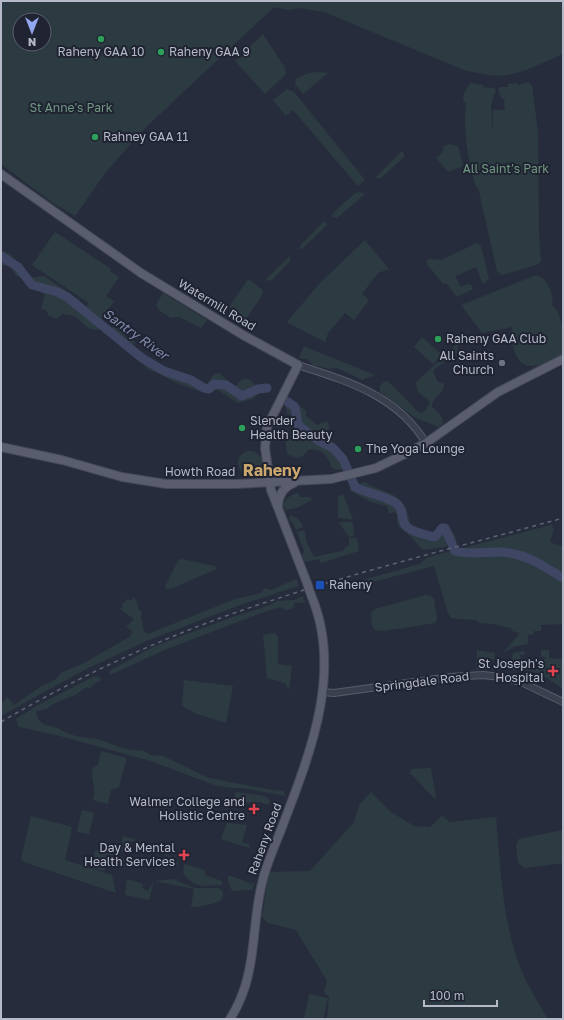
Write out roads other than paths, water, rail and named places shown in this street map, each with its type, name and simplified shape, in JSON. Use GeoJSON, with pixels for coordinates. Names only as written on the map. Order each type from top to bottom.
{"type":"FeatureCollection","features":[{"type":"Feature","properties":{"kind":"main road","name":"Watermill Road"},"geometry":{"type":"LineString","coordinates":[[1,174],[141,274],[261,345],[298,365]]}},
{"type":"Feature","properties":{"kind":"main road","name":"Howth Road"},"geometry":{"type":"LineString","coordinates":[[1,447],[150,483],[187,485],[302,481],[350,475],[392,461],[426,443],[498,392],[563,359]]}},
{"type":"Feature","properties":{"kind":"main road","name":"Raheny Road"},"geometry":{"type":"LineString","coordinates":[[230,1019],[242,998],[250,972],[263,878],[312,745],[323,692],[322,641],[311,595],[278,511],[270,482],[265,448],[266,429],[298,365]]}},
{"type":"Feature","properties":{"kind":"main road"},"geometry":{"type":"LineString","coordinates":[[278,511],[279,500],[283,490],[289,485],[302,481]]}},
{"type":"Feature","properties":{"kind":"street","name":"Watermill Road"},"geometry":{"type":"LineString","coordinates":[[298,365],[347,380],[370,391],[400,412],[412,424],[426,443]]}},
{"type":"Feature","properties":{"kind":"street","name":"Springdale Road"},"geometry":{"type":"LineString","coordinates":[[323,692],[334,693],[451,677],[484,675],[521,682],[563,702]]}},
{"type":"Feature","properties":{"kind":"waterway","name":"Santry River"},"geometry":{"type":"LineString","coordinates":[[1,256],[18,267],[32,285],[58,292],[67,297],[142,358],[164,371],[191,380],[204,388],[209,389],[214,384],[226,385],[242,396],[258,389],[267,388]]}},
{"type":"Feature","properties":{"kind":"waterway","name":"Santry River"},"geometry":{"type":"LineString","coordinates":[[288,402],[295,407],[298,425],[319,441],[333,448],[343,459],[355,487],[397,504],[401,509],[404,523],[411,530],[435,537],[442,528],[445,528],[455,551],[516,554],[548,568],[563,578]]}},
{"type":"Feature","properties":{"kind":"railway"},"geometry":{"type":"LineString","coordinates":[[1,722],[66,686],[132,654],[166,639],[235,613],[343,578],[563,518]]}},
{"type":"Feature","properties":{"kind":"place","name":"Raheny GAA 10"},"geometry":{"type":"Point","coordinates":[101,39]}},
{"type":"Feature","properties":{"kind":"place","name":"Raheny GAA 9"},"geometry":{"type":"Point","coordinates":[161,52]}},
{"type":"Feature","properties":{"kind":"place","name":"Rahney GAA 11"},"geometry":{"type":"Point","coordinates":[95,137]}},
{"type":"Feature","properties":{"kind":"place","name":"Raheny GAA Club"},"geometry":{"type":"Point","coordinates":[438,339]}},
{"type":"Feature","properties":{"kind":"place","name":"All Saints Church"},"geometry":{"type":"Point","coordinates":[502,363]}},
{"type":"Feature","properties":{"kind":"place","name":"Slender Health Beauty"},"geometry":{"type":"Point","coordinates":[242,428]}},
{"type":"Feature","properties":{"kind":"place","name":"The Yoga Lounge"},"geometry":{"type":"Point","coordinates":[358,449]}},
{"type":"Feature","properties":{"kind":"place","name":"Raheny"},"geometry":{"type":"Point","coordinates":[320,585]}},
{"type":"Feature","properties":{"kind":"place","name":"St Joseph's Hospital"},"geometry":{"type":"Point","coordinates":[553,671]}},
{"type":"Feature","properties":{"kind":"place","name":"Walmer College and Holistic Centre"},"geometry":{"type":"Point","coordinates":[254,809]}},
{"type":"Feature","properties":{"kind":"place","name":"Day & Mental Health Services"},"geometry":{"type":"Point","coordinates":[184,855]}},
{"type":"Feature","properties":{"kind":"district","name":"Raheny"},"geometry":{"type":"Point","coordinates":[272,470]}},
{"type":"Feature","properties":{"kind":"park label","name":"St Anne's Park"},"geometry":{"type":"Point","coordinates":[71,108]}},
{"type":"Feature","properties":{"kind":"park label","name":"All Saint's Park"},"geometry":{"type":"Point","coordinates":[506,169]}}]}
